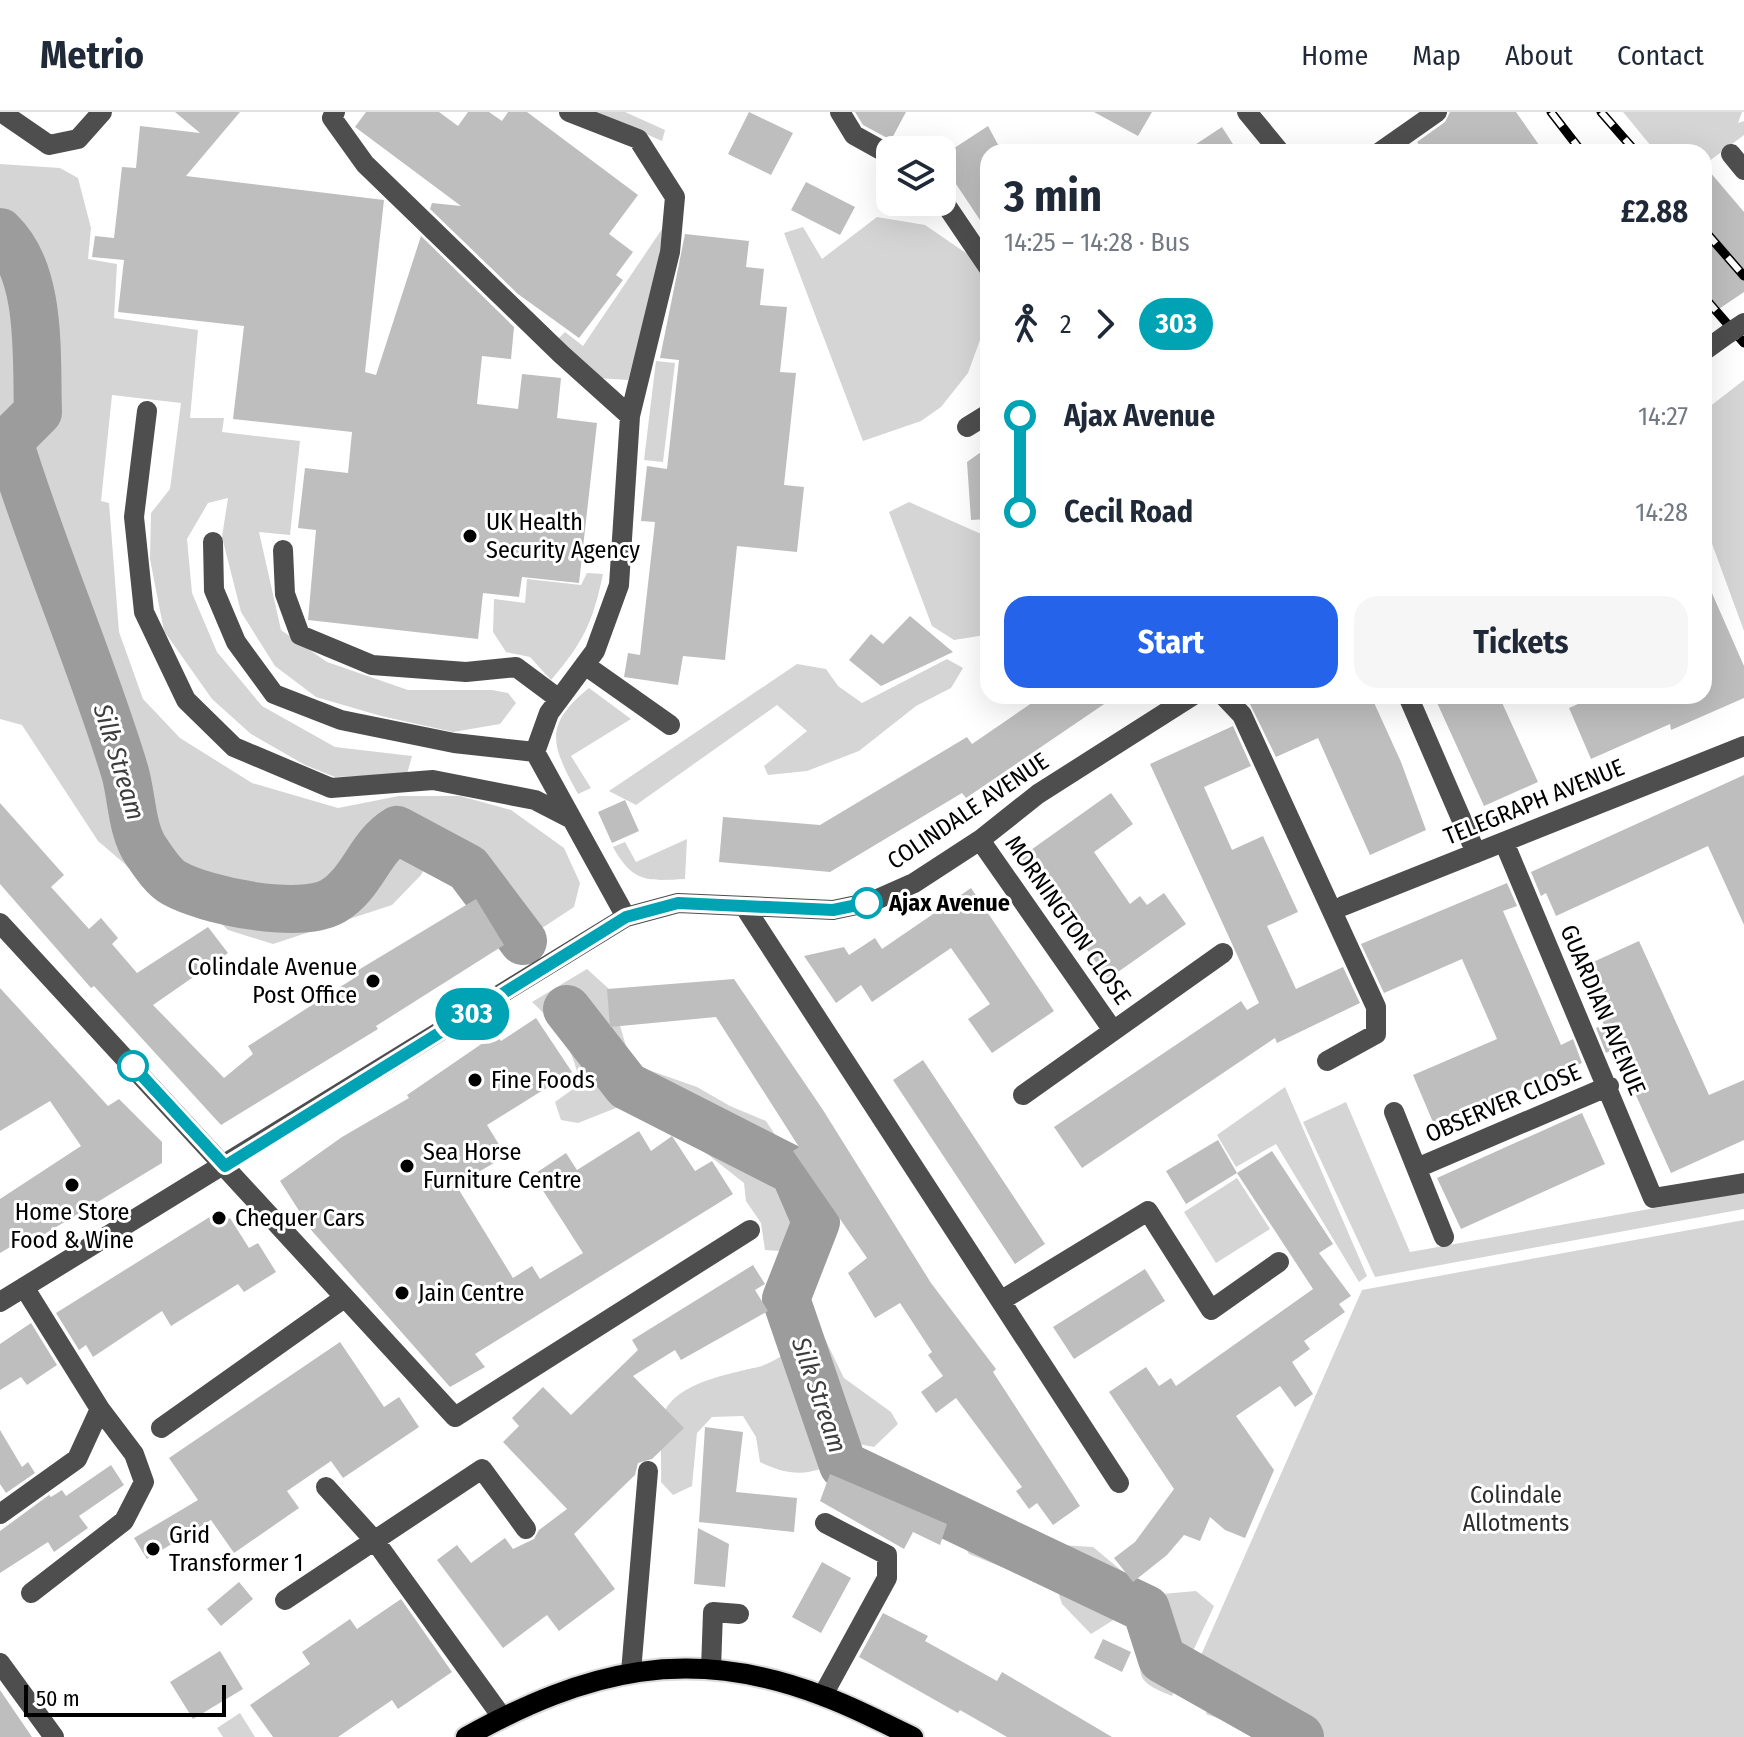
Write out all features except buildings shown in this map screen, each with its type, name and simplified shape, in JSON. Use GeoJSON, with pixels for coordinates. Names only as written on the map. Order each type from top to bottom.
{"type":"FeatureCollection","features":[{"type":"Feature","properties":{"kind":"main road"},"geometry":{"type":"LineString","coordinates":[[466,1737],[562,1689],[631,1672],[667,1667],[760,1676],[823,1695],[913,1737]]}},
{"type":"Feature","properties":{"kind":"street"},"geometry":{"type":"LineString","coordinates":[[1,112],[49,145],[78,139],[102,112]]}},
{"type":"Feature","properties":{"kind":"street"},"geometry":{"type":"LineString","coordinates":[[335,112],[332,118],[365,164],[561,354],[630,416]]}},
{"type":"Feature","properties":{"kind":"street"},"geometry":{"type":"LineString","coordinates":[[569,112],[638,139],[675,197],[670,252],[630,416],[619,585],[595,651],[549,713],[535,752],[626,917]]}},
{"type":"Feature","properties":{"kind":"street"},"geometry":{"type":"LineString","coordinates":[[841,112],[854,135],[876,147]]}},
{"type":"Feature","properties":{"kind":"street"},"geometry":{"type":"LineString","coordinates":[[1247,112],[1273,144]]}},
{"type":"Feature","properties":{"kind":"street"},"geometry":{"type":"LineString","coordinates":[[1391,144],[1437,112]]}},
{"type":"Feature","properties":{"kind":"street"},"geometry":{"type":"LineString","coordinates":[[954,216],[980,255]]}},
{"type":"Feature","properties":{"kind":"street"},"geometry":{"type":"LineString","coordinates":[[1712,345],[1737,328]]}},
{"type":"Feature","properties":{"kind":"street"},"geometry":{"type":"LineString","coordinates":[[147,411],[134,517],[144,612],[186,700],[234,747],[331,788],[433,780],[535,800],[574,821]]}},
{"type":"Feature","properties":{"kind":"street"},"geometry":{"type":"LineString","coordinates":[[967,427],[980,419]]}},
{"type":"Feature","properties":{"kind":"street"},"geometry":{"type":"LineString","coordinates":[[213,542],[214,590],[236,642],[274,694],[341,720],[454,743],[535,752]]}},
{"type":"Feature","properties":{"kind":"street"},"geometry":{"type":"LineString","coordinates":[[283,550],[285,594],[300,635],[372,665],[466,672],[516,667],[559,699]]}},
{"type":"Feature","properties":{"kind":"street"},"geometry":{"type":"LineString","coordinates":[[585,665],[670,725]]}},
{"type":"Feature","properties":{"kind":"street","name":"COLINDALE AVENUE"},"geometry":{"type":"LineString","coordinates":[[0,1302],[626,917],[678,903],[833,910],[871,902],[914,883],[980,840],[1038,794],[1179,704]]}},
{"type":"Feature","properties":{"kind":"street"},"geometry":{"type":"LineString","coordinates":[[1232,704],[1242,715],[1376,1007],[1376,1034],[1327,1061]]}},
{"type":"Feature","properties":{"kind":"street"},"geometry":{"type":"LineString","coordinates":[[1411,704],[1476,853]]}},
{"type":"Feature","properties":{"kind":"street","name":"TELEGRAPH AVENUE"},"geometry":{"type":"LineString","coordinates":[[1343,906],[1744,746]]}},
{"type":"Feature","properties":{"kind":"street","name":"MORNINGTON CLOSE"},"geometry":{"type":"LineString","coordinates":[[980,840],[1112,1029]]}},
{"type":"Feature","properties":{"kind":"street","name":"GUARDIAN AVENUE"},"geometry":{"type":"LineString","coordinates":[[1504,842],[1609,1086],[1653,1198],[1744,1183]]}},
{"type":"Feature","properties":{"kind":"street"},"geometry":{"type":"LineString","coordinates":[[744,906],[1119,1483]]}},
{"type":"Feature","properties":{"kind":"street"},"geometry":{"type":"LineString","coordinates":[[0,923],[455,1417],[750,1230]]}},
{"type":"Feature","properties":{"kind":"street","name":"MORNINGTON CLOSE"},"geometry":{"type":"LineString","coordinates":[[1023,1095],[1223,953]]}},
{"type":"Feature","properties":{"kind":"street","name":"OBSERVER CLOSE"},"geometry":{"type":"LineString","coordinates":[[1417,1168],[1609,1086]]}},
{"type":"Feature","properties":{"kind":"street"},"geometry":{"type":"LineString","coordinates":[[1394,1112],[1444,1237]]}},
{"type":"Feature","properties":{"kind":"street"},"geometry":{"type":"LineString","coordinates":[[1002,1300],[1148,1211],[1211,1310],[1279,1262]]}},
{"type":"Feature","properties":{"kind":"street"},"geometry":{"type":"LineString","coordinates":[[24,1287],[100,1409],[134,1454],[144,1482],[124,1521],[31,1593]]}},
{"type":"Feature","properties":{"kind":"street"},"geometry":{"type":"LineString","coordinates":[[161,1428],[344,1298]]}},
{"type":"Feature","properties":{"kind":"street"},"geometry":{"type":"LineString","coordinates":[[0,1514],[77,1459],[100,1409]]}},
{"type":"Feature","properties":{"kind":"street"},"geometry":{"type":"LineString","coordinates":[[285,1600],[482,1469],[526,1529]]}},
{"type":"Feature","properties":{"kind":"street"},"geometry":{"type":"LineString","coordinates":[[631,1672],[648,1471]]}},
{"type":"Feature","properties":{"kind":"street"},"geometry":{"type":"LineString","coordinates":[[326,1487],[375,1541],[502,1717]]}},
{"type":"Feature","properties":{"kind":"street"},"geometry":{"type":"LineString","coordinates":[[823,1695],[887,1578],[887,1555],[825,1523]]}},
{"type":"Feature","properties":{"kind":"street"},"geometry":{"type":"LineString","coordinates":[[711,1669],[713,1612],[739,1614]]}},
{"type":"Feature","properties":{"kind":"street"},"geometry":{"type":"LineString","coordinates":[[0,1663],[54,1737]]}},
{"type":"Feature","properties":{"kind":"green space"},"geometry":{"type":"Polygon","coordinates":[[[596,112],[625,112],[665,130],[662,141],[596,112]]]}},
{"type":"Feature","properties":{"kind":"green space"},"geometry":{"type":"Polygon","coordinates":[[[1623,112],[1742,112],[1738,123],[1744,121],[1744,135],[1712,159],[1712,144],[1649,144],[1623,112]]]}},
{"type":"Feature","properties":{"kind":"green space"},"geometry":{"type":"Polygon","coordinates":[[[0,164],[60,168],[78,178],[91,228],[88,259],[117,264],[114,318],[198,330],[190,418],[224,418],[222,432],[300,441],[290,535],[259,532],[281,630],[327,662],[408,690],[492,690],[508,693],[516,703],[500,724],[453,732],[316,697],[275,666],[241,612],[222,537],[228,498],[208,503],[187,539],[192,593],[217,652],[262,706],[335,747],[412,756],[407,774],[335,777],[305,765],[251,734],[212,699],[164,631],[150,559],[151,513],[170,489],[181,403],[112,395],[101,501],[109,503],[119,632],[143,699],[180,738],[252,783],[338,808],[399,796],[460,796],[511,810],[564,848],[580,883],[574,907],[530,936],[469,855],[439,842],[421,875],[392,905],[273,944],[228,930],[183,887],[160,894],[98,841],[22,725],[0,719],[0,164]]]}},
{"type":"Feature","properties":{"kind":"green space"},"geometry":{"type":"Polygon","coordinates":[[[877,217],[925,225],[980,263],[980,340],[968,373],[941,407],[921,421],[863,441],[784,233],[803,227],[822,259],[877,217]]]}},
{"type":"Feature","properties":{"kind":"green space"},"geometry":{"type":"Polygon","coordinates":[[[662,229],[658,271],[628,380],[597,378],[557,340],[565,332],[583,346],[662,229]]]}},
{"type":"Feature","properties":{"kind":"green space"},"geometry":{"type":"Polygon","coordinates":[[[656,361],[675,363],[663,462],[644,460],[656,361]]]}},
{"type":"Feature","properties":{"kind":"green space"},"geometry":{"type":"Polygon","coordinates":[[[1744,380],[1744,631],[1712,544],[1712,405],[1744,380]]]}},
{"type":"Feature","properties":{"kind":"green space"},"geometry":{"type":"Polygon","coordinates":[[[909,502],[980,533],[980,636],[954,640],[932,626],[889,512],[909,502]]]}},
{"type":"Feature","properties":{"kind":"green space"},"geometry":{"type":"Polygon","coordinates":[[[587,573],[603,574],[595,606],[579,643],[551,680],[530,657],[506,652],[493,632],[494,599],[525,603],[527,579],[581,585],[587,573]]]}},
{"type":"Feature","properties":{"kind":"green space"},"geometry":{"type":"Polygon","coordinates":[[[947,659],[963,668],[951,688],[916,706],[859,751],[807,771],[768,775],[764,766],[807,731],[777,705],[636,805],[609,791],[797,664],[826,669],[838,686],[862,703],[947,659]]]}},
{"type":"Feature","properties":{"kind":"green space"},"geometry":{"type":"Polygon","coordinates":[[[589,688],[631,719],[571,756],[591,788],[578,794],[562,763],[556,737],[564,714],[589,688]]]}},
{"type":"Feature","properties":{"kind":"green space"},"geometry":{"type":"Polygon","coordinates":[[[687,839],[685,879],[642,877],[627,867],[613,847],[625,842],[636,862],[687,839]]]}},
{"type":"Feature","properties":{"kind":"green space"},"geometry":{"type":"Polygon","coordinates":[[[587,969],[609,989],[626,1046],[640,1067],[697,1087],[730,1106],[766,1121],[807,1183],[798,1235],[781,1251],[765,1250],[761,1223],[746,1201],[744,1183],[673,1127],[621,1106],[578,1123],[561,1120],[555,1102],[580,1084],[577,1071],[563,1038],[532,1002],[587,969]]]}},
{"type":"Feature","properties":{"kind":"green space"},"geometry":{"type":"Polygon","coordinates":[[[1285,1087],[1367,1276],[1359,1282],[1276,1144],[1236,1167],[1217,1135],[1285,1087]]]}},
{"type":"Feature","properties":{"kind":"green space"},"geometry":{"type":"Polygon","coordinates":[[[1346,1102],[1410,1252],[1744,1192],[1744,1209],[1375,1277],[1303,1122],[1346,1102]]]}},
{"type":"Feature","properties":{"kind":"green space"},"geometry":{"type":"Polygon","coordinates":[[[1237,1178],[1270,1229],[1216,1263],[1184,1212],[1237,1178]]]}},
{"type":"Feature","properties":{"kind":"green space","name":"Colindale Allotments"},"geometry":{"type":"Polygon","coordinates":[[[1744,1220],[1744,1737],[1319,1737],[1194,1671],[1362,1290],[1744,1220]]]}},
{"type":"Feature","properties":{"kind":"green space"},"geometry":{"type":"Polygon","coordinates":[[[823,1335],[844,1378],[891,1412],[898,1424],[874,1447],[859,1444],[878,1470],[1061,1545],[1093,1547],[1151,1595],[1196,1591],[1214,1606],[1172,1696],[1142,1678],[1141,1629],[1115,1619],[1091,1634],[1062,1604],[1057,1589],[969,1554],[950,1521],[826,1467],[792,1472],[760,1462],[756,1437],[743,1416],[712,1417],[697,1433],[692,1486],[673,1495],[661,1482],[661,1436],[666,1408],[675,1398],[716,1377],[767,1364],[806,1341],[823,1335]]]}},
{"type":"Feature","properties":{"kind":"green space"},"geometry":{"type":"Polygon","coordinates":[[[1219,1687],[1308,1737],[1268,1737],[1206,1714],[1208,1696],[1219,1687]]]}},
{"type":"Feature","properties":{"kind":"green space"},"geometry":{"type":"Polygon","coordinates":[[[240,1713],[255,1737],[223,1737],[217,1728],[240,1713]]]}},
{"type":"Feature","properties":{"kind":"waterway","name":"Silk Stream"},"geometry":{"type":"LineString","coordinates":[[0,232],[14,249],[24,270],[36,342],[38,412],[9,441],[111,728],[127,779],[137,833],[155,864],[174,883],[208,896],[253,906],[299,909],[333,901],[343,893],[379,846],[397,830],[468,868],[523,941]]}},
{"type":"Feature","properties":{"kind":"waterway","name":"Silk Stream"},"geometry":{"type":"LineString","coordinates":[[567,1009],[627,1086],[794,1171],[816,1222],[786,1299],[843,1465],[1146,1609],[1162,1659],[1300,1737]]}},
{"type":"Feature","properties":{"kind":"railway"},"geometry":{"type":"LineString","coordinates":[[1551,112],[1576,144]]}},
{"type":"Feature","properties":{"kind":"railway"},"geometry":{"type":"LineString","coordinates":[[1601,112],[1629,144]]}},
{"type":"Feature","properties":{"kind":"railway"},"geometry":{"type":"LineString","coordinates":[[1712,239],[1744,276]]}},
{"type":"Feature","properties":{"kind":"railway"},"geometry":{"type":"LineString","coordinates":[[1712,306],[1744,343]]}},
{"type":"Feature","properties":{"kind":"bus line","name":"303"},"geometry":{"type":"LineString","coordinates":[[133,1066],[225,1166],[626,917],[678,903],[833,910],[867,903]]}},
{"type":"Feature","properties":{"kind":"place","name":"UK Health Security Agency"},"geometry":{"type":"Point","coordinates":[470,536]}},
{"type":"Feature","properties":{"kind":"place","name":"Ajax Avenue"},"geometry":{"type":"Point","coordinates":[867,903]}},
{"type":"Feature","properties":{"kind":"place","name":"Colindale Avenue Post Office"},"geometry":{"type":"Point","coordinates":[373,981]}},
{"type":"Feature","properties":{"kind":"place","name":"Fine Foods"},"geometry":{"type":"Point","coordinates":[475,1080]}},
{"type":"Feature","properties":{"kind":"place","name":"Sea Horse Furniture Centre"},"geometry":{"type":"Point","coordinates":[407,1166]}},
{"type":"Feature","properties":{"kind":"place","name":"Home Store Food & Wine"},"geometry":{"type":"Point","coordinates":[72,1185]}},
{"type":"Feature","properties":{"kind":"place","name":"Chequer Cars"},"geometry":{"type":"Point","coordinates":[219,1218]}},
{"type":"Feature","properties":{"kind":"place","name":"Jain Centre"},"geometry":{"type":"Point","coordinates":[402,1293]}},
{"type":"Feature","properties":{"kind":"place","name":"Grid Transformer 1"},"geometry":{"type":"Point","coordinates":[153,1549]}}]}
